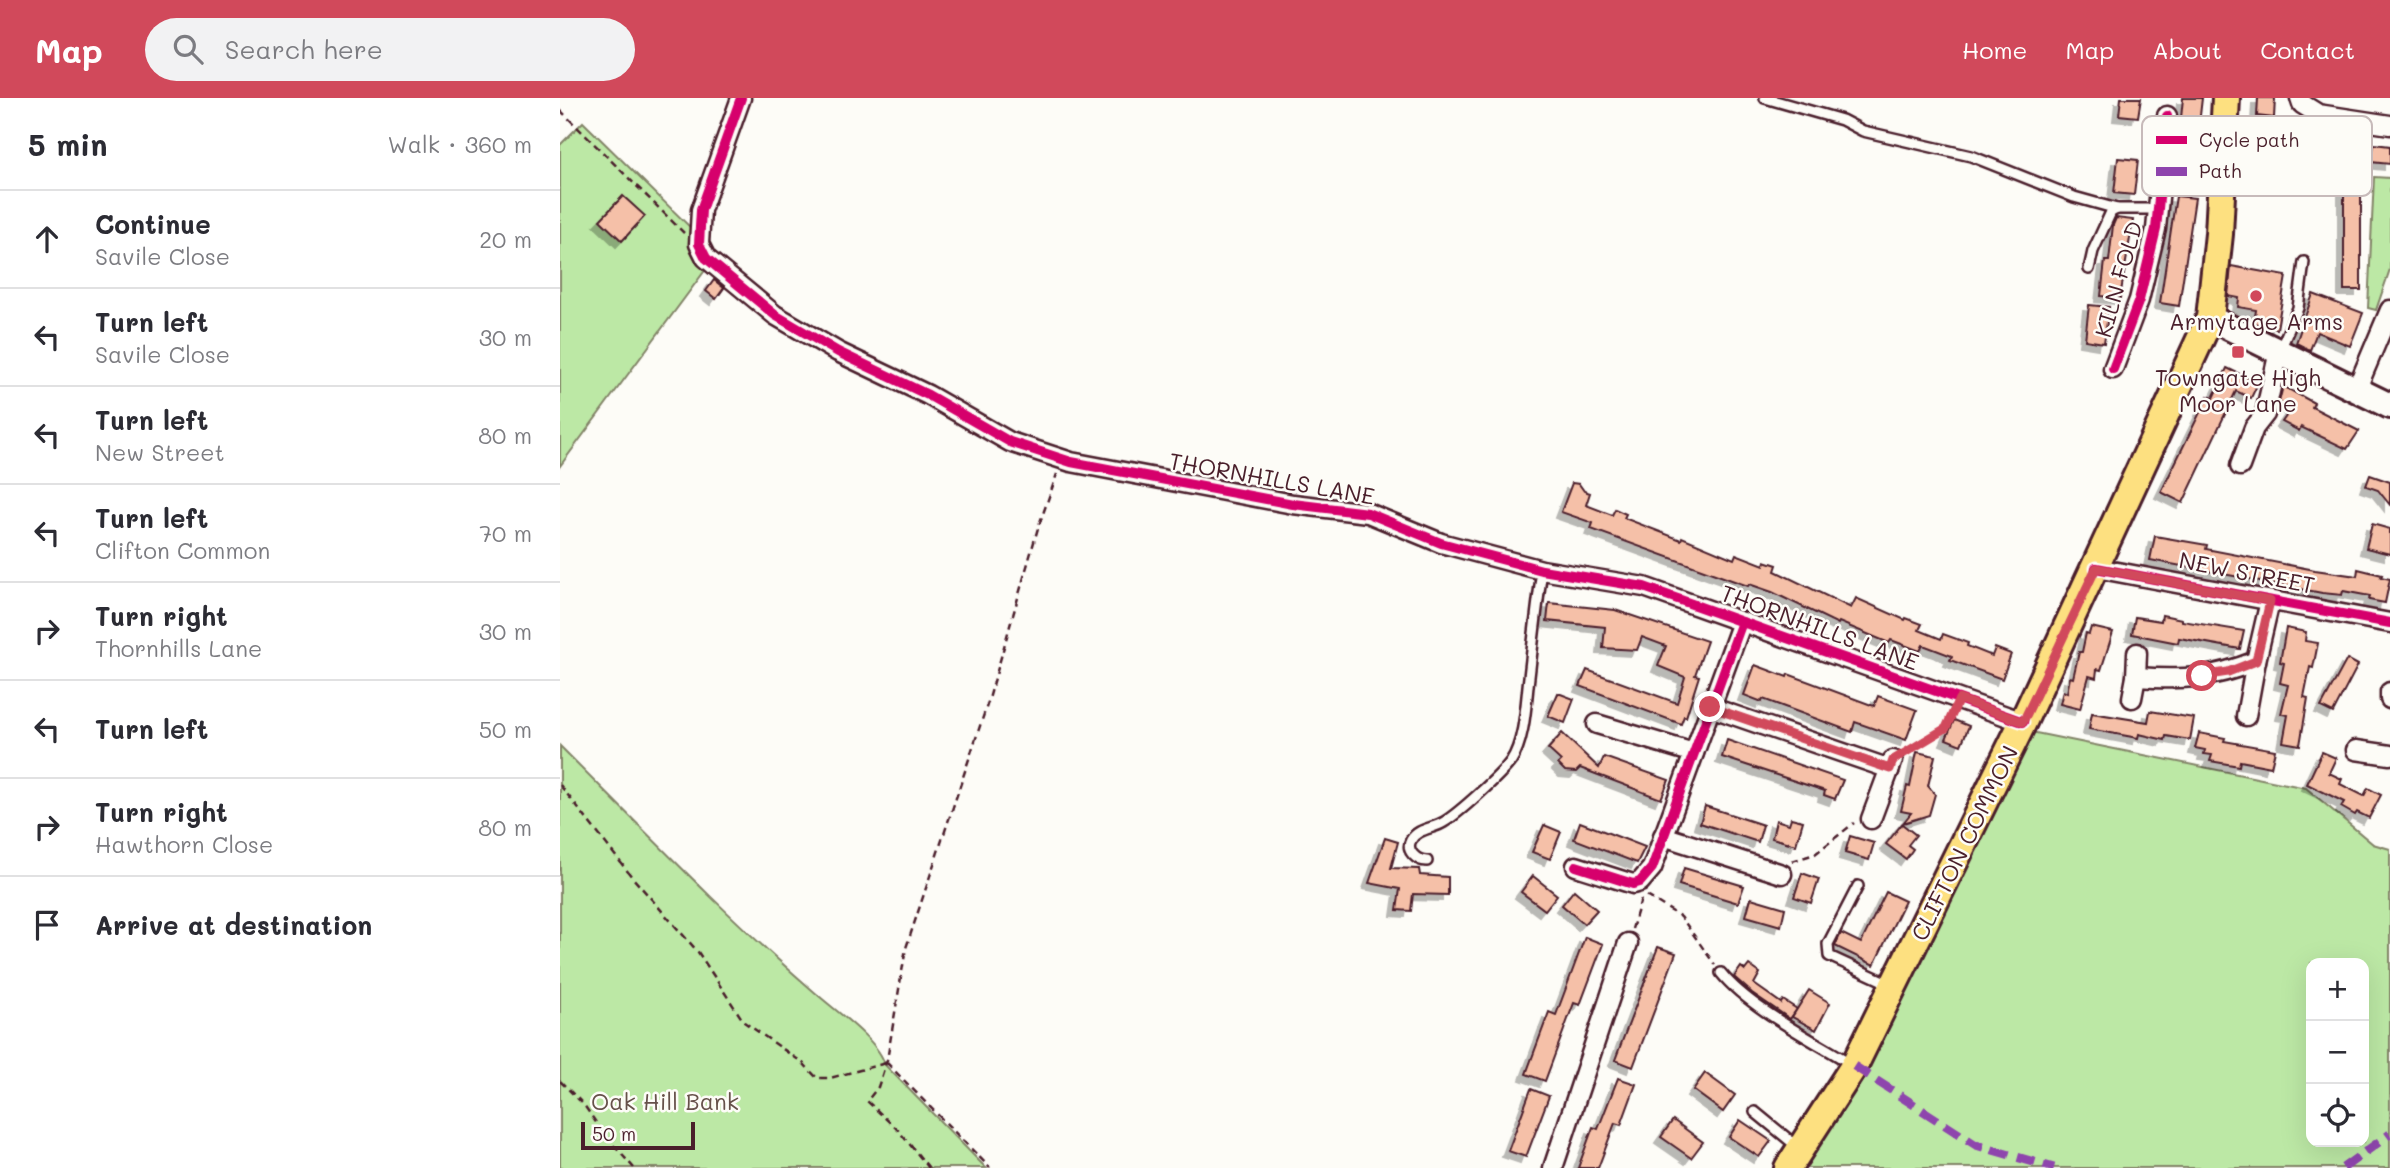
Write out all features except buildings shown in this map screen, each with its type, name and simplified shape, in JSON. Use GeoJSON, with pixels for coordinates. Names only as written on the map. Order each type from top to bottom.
{"type":"FeatureCollection","features":[{"type":"Feature","properties":{"kind":"main road","name":"CLIFTON COMMON"},"geometry":{"type":"LineString","coordinates":[[2225,116],[2226,98]]}},
{"type":"Feature","properties":{"kind":"main road","name":"CLIFTON COMMON"},"geometry":{"type":"LineString","coordinates":[[1794,1158],[1854,1066],[2023,722],[2210,318],[2220,196]]}},
{"type":"Feature","properties":{"kind":"street"},"geometry":{"type":"LineString","coordinates":[[699,244],[702,210],[741,98]]}},
{"type":"Feature","properties":{"kind":"street"},"geometry":{"type":"LineString","coordinates":[[2300,98],[2302,104],[2318,114],[2331,116]]}},
{"type":"Feature","properties":{"kind":"street"},"geometry":{"type":"LineString","coordinates":[[2372,122],[2390,125]]}},
{"type":"Feature","properties":{"kind":"street","name":"KILN FOLD"},"geometry":{"type":"LineString","coordinates":[[2113,369],[2139,300],[2156,229],[2159,196]]}},
{"type":"Feature","properties":{"kind":"street","name":"THORNHILLS LANE"},"geometry":{"type":"LineString","coordinates":[[699,244],[706,258],[775,314],[838,352],[928,395],[1010,442],[1070,462],[1293,505],[1367,513],[1441,543],[1542,570],[1644,587],[2023,722]]}},
{"type":"Feature","properties":{"kind":"street"},"geometry":{"type":"LineString","coordinates":[[2357,388],[2390,310]]}},
{"type":"Feature","properties":{"kind":"street"},"geometry":{"type":"LineString","coordinates":[[2210,318],[2390,406]]}},
{"type":"Feature","properties":{"kind":"street"},"geometry":{"type":"LineString","coordinates":[[2240,466],[2253,428],[2264,414],[2279,351]]}},
{"type":"Feature","properties":{"kind":"street","name":"NEW STREET"},"geometry":{"type":"LineString","coordinates":[[2096,568],[2390,623]]}},
{"type":"Feature","properties":{"kind":"street"},"geometry":{"type":"LineString","coordinates":[[2246,716],[2270,601]]}},
{"type":"Feature","properties":{"kind":"street"},"geometry":{"type":"LineString","coordinates":[[1576,866],[1633,884],[1640,882],[1652,868],[1742,622]]}},
{"type":"Feature","properties":{"kind":"street"},"geometry":{"type":"LineString","coordinates":[[2132,698],[2137,653]]}},
{"type":"Feature","properties":{"kind":"street"},"geometry":{"type":"LineString","coordinates":[[2136,677],[2181,680],[2228,672],[2256,661]]}},
{"type":"Feature","properties":{"kind":"street"},"geometry":{"type":"LineString","coordinates":[[2390,692],[2390,699]]}},
{"type":"Feature","properties":{"kind":"street"},"geometry":{"type":"LineString","coordinates":[[1710,707],[1891,765],[1871,819]]}},
{"type":"Feature","properties":{"kind":"street"},"geometry":{"type":"LineString","coordinates":[[1597,724],[1694,753]]}},
{"type":"Feature","properties":{"kind":"street"},"geometry":{"type":"LineString","coordinates":[[2356,750],[2390,755]]}},
{"type":"Feature","properties":{"kind":"street"},"geometry":{"type":"LineString","coordinates":[[1663,836],[1782,874]]}},
{"type":"Feature","properties":{"kind":"street"},"geometry":{"type":"LineString","coordinates":[[1553,1168],[1628,943]]}},
{"type":"Feature","properties":{"kind":"lane"},"geometry":{"type":"LineString","coordinates":[[1765,98],[1842,120],[1863,131],[1971,156],[2074,197],[2117,209],[2158,209]]}},
{"type":"Feature","properties":{"kind":"lane"},"geometry":{"type":"LineString","coordinates":[[2089,269],[2092,251],[2106,221],[2111,212],[2117,209]]}},
{"type":"Feature","properties":{"kind":"lane"},"geometry":{"type":"LineString","coordinates":[[2279,351],[2298,308],[2304,262]]}},
{"type":"Feature","properties":{"kind":"lane"},"geometry":{"type":"LineString","coordinates":[[1427,861],[1416,858],[1411,852],[1409,845],[1412,839],[1419,832],[1443,823],[1513,759],[1523,726],[1542,570]]}},
{"type":"Feature","properties":{"kind":"lane"},"geometry":{"type":"LineString","coordinates":[[1858,886],[1828,944],[1829,956],[1894,985]]}},
{"type":"Feature","properties":{"kind":"lane"},"geometry":{"type":"LineString","coordinates":[[1721,973],[1730,985],[1747,999],[1854,1066]]}},
{"type":"Feature","properties":{"kind":"lane"},"geometry":{"type":"LineString","coordinates":[[1755,1112],[1794,1158]]}},
{"type":"Feature","properties":{"kind":"path"},"geometry":{"type":"LineString","coordinates":[[560,110],[679,230],[699,244]]}},
{"type":"Feature","properties":{"kind":"path"},"geometry":{"type":"LineString","coordinates":[[929,1168],[898,1130],[867,1101],[878,1087],[886,1063],[906,948],[989,699],[1046,506],[1057,474],[1070,462]]}},
{"type":"Feature","properties":{"kind":"path"},"geometry":{"type":"LineString","coordinates":[[1891,765],[1946,728],[1959,699]]}},
{"type":"Feature","properties":{"kind":"path"},"geometry":{"type":"LineString","coordinates":[[560,785],[632,877],[698,952],[744,1022],[803,1063],[817,1077],[830,1078],[886,1063]]}},
{"type":"Feature","properties":{"kind":"path"},"geometry":{"type":"LineString","coordinates":[[1782,874],[1789,861],[1815,854],[1861,818],[1871,819]]}},
{"type":"Feature","properties":{"kind":"path"},"geometry":{"type":"LineString","coordinates":[[1628,943],[1643,894],[1681,917],[1721,973]]}},
{"type":"Feature","properties":{"kind":"path"},"geometry":{"type":"LineString","coordinates":[[886,1063],[990,1168]]}},
{"type":"Feature","properties":{"kind":"path"},"geometry":{"type":"LineString","coordinates":[[560,1081],[584,1105],[606,1137],[634,1168]]}},
{"type":"Feature","properties":{"kind":"green space"},"geometry":{"type":"Polygon","coordinates":[[[583,122],[693,230],[690,248],[706,269],[560,466],[560,145],[583,122]]]}},
{"type":"Feature","properties":{"kind":"green space"},"geometry":{"type":"Polygon","coordinates":[[[2374,177],[2390,178],[2390,269],[2376,310],[2368,308],[2374,177]]]}},
{"type":"Feature","properties":{"kind":"green space"},"geometry":{"type":"Polygon","coordinates":[[[2031,732],[2306,788],[2373,844],[2390,849],[2390,1168],[1796,1168],[2031,732]]]}},
{"type":"Feature","properties":{"kind":"green space","name":"Oak Hill Bank"},"geometry":{"type":"Polygon","coordinates":[[[560,746],[719,905],[866,1037],[875,1046],[885,1065],[986,1168],[560,1168],[560,746]]]}},
{"type":"Feature","properties":{"kind":"marked path"},"geometry":{"type":"LineString","coordinates":[[1854,1066],[1976,1145],[2054,1168]]}},
{"type":"Feature","properties":{"kind":"marked path"},"geometry":{"type":"LineString","coordinates":[[2343,1168],[2390,1134]]}},
{"type":"Feature","properties":{"kind":"cycle path"},"geometry":{"type":"LineString","coordinates":[[741,98],[701,210],[699,244],[706,258],[775,315],[838,352],[928,395],[1010,442],[1071,462],[1293,504],[1368,513],[1441,543],[1542,570],[1644,587],[2023,722]]}},
{"type":"Feature","properties":{"kind":"cycle path"},"geometry":{"type":"LineString","coordinates":[[2113,369],[2139,300],[2156,229],[2159,196]]}},
{"type":"Feature","properties":{"kind":"cycle path"},"geometry":{"type":"LineString","coordinates":[[2096,568],[2390,623]]}},
{"type":"Feature","properties":{"kind":"cycle path"},"geometry":{"type":"LineString","coordinates":[[1576,866],[1633,884],[1640,882],[1652,868],[1742,622]]}},
{"type":"Feature","properties":{"kind":"place","name":"Armytage Arms"},"geometry":{"type":"Point","coordinates":[2256,296]}},
{"type":"Feature","properties":{"kind":"place","name":"Towngate High Moor Lane"},"geometry":{"type":"Point","coordinates":[2238,352]}},
{"type":"Feature","properties":{"kind":"route"},"geometry":{"type":"LineString","coordinates":[[1710,707],[1890,769],[1893,760],[1946,728],[1959,699],[2023,722],[2096,568],[2270,601],[2256,661],[2228,672],[2202,676]]}}]}
